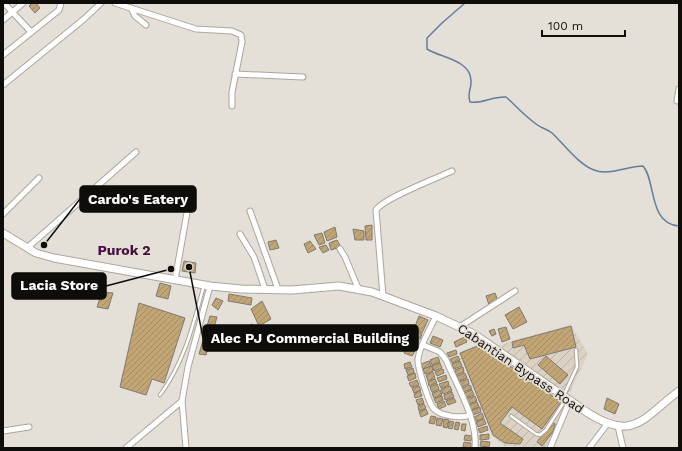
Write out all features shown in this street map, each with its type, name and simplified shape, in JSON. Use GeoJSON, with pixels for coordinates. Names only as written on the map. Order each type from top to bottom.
{"type":"FeatureCollection","features":[{"type":"Feature","properties":{"kind":"main road","name":"Cabantian Bypass Road"},"geometry":{"type":"LineString","coordinates":[[3,233],[36,253],[75,262],[207,285],[241,289],[339,286],[358,288],[461,326],[595,417],[618,426],[626,427],[642,421],[679,391]]}},
{"type":"Feature","properties":{"kind":"street"},"geometry":{"type":"LineString","coordinates":[[4,3],[31,32]]}},
{"type":"Feature","properties":{"kind":"street"},"geometry":{"type":"LineString","coordinates":[[3,20],[23,3]]}},
{"type":"Feature","properties":{"kind":"street"},"geometry":{"type":"LineString","coordinates":[[3,85],[84,19],[100,3]]}},
{"type":"Feature","properties":{"kind":"street"},"geometry":{"type":"LineString","coordinates":[[115,3],[196,29],[238,32],[241,35],[242,42],[235,74],[232,106]]}},
{"type":"Feature","properties":{"kind":"street"},"geometry":{"type":"LineString","coordinates":[[3,55],[31,32],[61,4]]}},
{"type":"Feature","properties":{"kind":"street"},"geometry":{"type":"LineString","coordinates":[[131,8],[134,16],[146,25]]}},
{"type":"Feature","properties":{"kind":"street"},"geometry":{"type":"LineString","coordinates":[[235,74],[304,77]]}},
{"type":"Feature","properties":{"kind":"street"},"geometry":{"type":"LineString","coordinates":[[677,101],[679,89]]}},
{"type":"Feature","properties":{"kind":"street"},"geometry":{"type":"LineString","coordinates":[[27,248],[136,152]]}},
{"type":"Feature","properties":{"kind":"street"},"geometry":{"type":"LineString","coordinates":[[383,296],[376,210],[382,204],[395,197],[452,171]]}},
{"type":"Feature","properties":{"kind":"street"},"geometry":{"type":"LineString","coordinates":[[3,214],[39,178]]}},
{"type":"Feature","properties":{"kind":"street"},"geometry":{"type":"LineString","coordinates":[[175,280],[188,207]]}},
{"type":"Feature","properties":{"kind":"street"},"geometry":{"type":"LineString","coordinates":[[250,211],[278,289]]}},
{"type":"Feature","properties":{"kind":"street"},"geometry":{"type":"LineString","coordinates":[[240,234],[254,257],[265,289]]}},
{"type":"Feature","properties":{"kind":"street"},"geometry":{"type":"LineString","coordinates":[[340,249],[358,288]]}},
{"type":"Feature","properties":{"kind":"street"},"geometry":{"type":"LineString","coordinates":[[186,448],[182,401],[188,367],[207,285]]}},
{"type":"Feature","properties":{"kind":"street"},"geometry":{"type":"LineString","coordinates":[[461,326],[515,291]]}},
{"type":"Feature","properties":{"kind":"street"},"geometry":{"type":"LineString","coordinates":[[436,316],[423,345],[418,361],[432,407],[441,413],[464,417],[470,415]]}},
{"type":"Feature","properties":{"kind":"street"},"geometry":{"type":"LineString","coordinates":[[423,345],[435,349],[443,355],[470,415],[475,431],[475,448]]}},
{"type":"Feature","properties":{"kind":"street"},"geometry":{"type":"LineString","coordinates":[[550,448],[567,398]]}},
{"type":"Feature","properties":{"kind":"street"},"geometry":{"type":"LineString","coordinates":[[126,448],[182,401]]}},
{"type":"Feature","properties":{"kind":"street"},"geometry":{"type":"LineString","coordinates":[[589,448],[608,423]]}},
{"type":"Feature","properties":{"kind":"street"},"geometry":{"type":"LineString","coordinates":[[618,426],[623,448]]}},
{"type":"Feature","properties":{"kind":"street"},"geometry":{"type":"LineString","coordinates":[[3,431],[29,427]]}},
{"type":"Feature","properties":{"kind":"lane"},"geometry":{"type":"LineString","coordinates":[[160,395],[172,379],[184,353],[207,285]]}},
{"type":"Feature","properties":{"kind":"lane"},"geometry":{"type":"LineString","coordinates":[[512,416],[536,434],[540,435],[546,430],[567,398],[577,367],[576,350]]}},
{"type":"Feature","properties":{"kind":"shaded area"},"geometry":{"type":"Polygon","coordinates":[[[571,325],[588,354],[571,390],[564,399],[568,402],[545,448],[504,446],[493,437],[459,353],[481,344],[489,350],[511,341],[571,325]]]}},
{"type":"Feature","properties":{"kind":"building"},"geometry":{"type":"Polygon","coordinates":[[[32,3],[36,3],[40,8],[35,13],[29,6],[32,3]]]}},
{"type":"Feature","properties":{"kind":"building"},"geometry":{"type":"Polygon","coordinates":[[[372,225],[372,240],[366,240],[365,226],[372,225]]]}},
{"type":"Feature","properties":{"kind":"building"},"geometry":{"type":"Polygon","coordinates":[[[335,227],[337,237],[327,241],[324,232],[335,227]]]}},
{"type":"Feature","properties":{"kind":"building"},"geometry":{"type":"Polygon","coordinates":[[[353,229],[364,231],[364,240],[355,240],[353,229]]]}},
{"type":"Feature","properties":{"kind":"building"},"geometry":{"type":"Polygon","coordinates":[[[322,233],[325,243],[319,245],[314,235],[322,233]]]}},
{"type":"Feature","properties":{"kind":"building"},"geometry":{"type":"Polygon","coordinates":[[[276,240],[279,248],[270,250],[268,242],[276,240]]]}},
{"type":"Feature","properties":{"kind":"building"},"geometry":{"type":"Polygon","coordinates":[[[337,240],[341,247],[331,250],[329,243],[337,240]]]}},
{"type":"Feature","properties":{"kind":"building"},"geometry":{"type":"Polygon","coordinates":[[[310,241],[316,249],[308,253],[304,244],[310,241]]]}},
{"type":"Feature","properties":{"kind":"building"},"geometry":{"type":"Polygon","coordinates":[[[326,245],[329,250],[323,253],[319,247],[326,245]]]}},
{"type":"Feature","properties":{"kind":"building"},"geometry":{"type":"Polygon","coordinates":[[[184,261],[196,263],[195,273],[182,271],[184,261]]]}},
{"type":"Feature","properties":{"kind":"building"},"geometry":{"type":"Polygon","coordinates":[[[160,283],[171,286],[168,299],[156,296],[160,283]]]}},
{"type":"Feature","properties":{"kind":"building"},"geometry":{"type":"Polygon","coordinates":[[[102,292],[113,293],[108,309],[97,307],[102,292]]]}},
{"type":"Feature","properties":{"kind":"building"},"geometry":{"type":"Polygon","coordinates":[[[495,293],[498,301],[489,305],[486,296],[495,293]]]}},
{"type":"Feature","properties":{"kind":"building"},"geometry":{"type":"Polygon","coordinates":[[[229,294],[252,298],[251,305],[228,301],[229,294]]]}},
{"type":"Feature","properties":{"kind":"building"},"geometry":{"type":"Polygon","coordinates":[[[216,298],[223,301],[218,310],[212,305],[216,298]]]}},
{"type":"Feature","properties":{"kind":"building"},"geometry":{"type":"Polygon","coordinates":[[[262,301],[271,319],[259,326],[251,309],[262,301]]]}},
{"type":"Feature","properties":{"kind":"building"},"geometry":{"type":"Polygon","coordinates":[[[139,303],[185,318],[164,383],[152,379],[146,395],[120,387],[139,303]]]}},
{"type":"Feature","properties":{"kind":"building"},"geometry":{"type":"Polygon","coordinates":[[[519,307],[527,322],[513,329],[505,315],[519,307]]]}},
{"type":"Feature","properties":{"kind":"building"},"geometry":{"type":"Polygon","coordinates":[[[210,316],[217,317],[206,355],[199,354],[210,316]]]}},
{"type":"Feature","properties":{"kind":"building"},"geometry":{"type":"Polygon","coordinates":[[[419,316],[428,320],[422,333],[414,329],[419,316]]]}},
{"type":"Feature","properties":{"kind":"building"},"geometry":{"type":"Polygon","coordinates":[[[252,324],[256,330],[245,335],[242,330],[252,324]]]}},
{"type":"Feature","properties":{"kind":"building"},"geometry":{"type":"Polygon","coordinates":[[[571,326],[576,347],[530,359],[524,345],[513,348],[512,342],[571,326]]]}},
{"type":"Feature","properties":{"kind":"building"},"geometry":{"type":"Polygon","coordinates":[[[506,327],[510,339],[502,342],[498,329],[506,327]]]}},
{"type":"Feature","properties":{"kind":"building"},"geometry":{"type":"Polygon","coordinates":[[[494,329],[496,334],[492,336],[489,331],[494,329]]]}},
{"type":"Feature","properties":{"kind":"building"},"geometry":{"type":"Polygon","coordinates":[[[414,331],[422,334],[420,339],[411,336],[414,331]]]}},
{"type":"Feature","properties":{"kind":"building"},"geometry":{"type":"Polygon","coordinates":[[[433,336],[443,340],[440,347],[430,343],[433,336]]]}},
{"type":"Feature","properties":{"kind":"building"},"geometry":{"type":"Polygon","coordinates":[[[412,337],[419,340],[417,345],[410,342],[412,337]]]}},
{"type":"Feature","properties":{"kind":"building"},"geometry":{"type":"Polygon","coordinates":[[[465,337],[467,342],[456,347],[454,342],[465,337]]]}},
{"type":"Feature","properties":{"kind":"building"},"geometry":{"type":"Polygon","coordinates":[[[480,345],[561,402],[542,429],[512,407],[500,423],[523,439],[520,444],[505,443],[493,435],[460,353],[480,345]]]}},
{"type":"Feature","properties":{"kind":"building"},"geometry":{"type":"Polygon","coordinates":[[[406,348],[415,351],[412,356],[404,353],[406,348]]]}},
{"type":"Feature","properties":{"kind":"building"},"geometry":{"type":"Polygon","coordinates":[[[456,350],[457,354],[449,357],[447,353],[456,350]]]}},
{"type":"Feature","properties":{"kind":"building"},"geometry":{"type":"Polygon","coordinates":[[[458,356],[460,360],[452,363],[450,359],[458,356]]]}},
{"type":"Feature","properties":{"kind":"building"},"geometry":{"type":"Polygon","coordinates":[[[546,356],[568,375],[560,384],[538,365],[546,356]]]}},
{"type":"Feature","properties":{"kind":"building"},"geometry":{"type":"Polygon","coordinates":[[[438,357],[440,362],[432,365],[430,360],[438,357]]]}},
{"type":"Feature","properties":{"kind":"building"},"geometry":{"type":"Polygon","coordinates":[[[429,361],[431,366],[423,369],[421,364],[429,361]]]}},
{"type":"Feature","properties":{"kind":"building"},"geometry":{"type":"Polygon","coordinates":[[[460,361],[462,366],[454,369],[452,364],[460,361]]]}},
{"type":"Feature","properties":{"kind":"building"},"geometry":{"type":"Polygon","coordinates":[[[410,362],[412,367],[405,369],[404,364],[410,362]]]}},
{"type":"Feature","properties":{"kind":"building"},"geometry":{"type":"Polygon","coordinates":[[[440,363],[442,368],[434,371],[432,366],[440,363]]]}},
{"type":"Feature","properties":{"kind":"building"},"geometry":{"type":"Polygon","coordinates":[[[432,366],[433,371],[425,374],[423,369],[432,366]]]}},
{"type":"Feature","properties":{"kind":"building"},"geometry":{"type":"Polygon","coordinates":[[[463,367],[464,372],[456,375],[455,370],[463,367]]]}},
{"type":"Feature","properties":{"kind":"building"},"geometry":{"type":"Polygon","coordinates":[[[413,368],[414,373],[408,375],[406,370],[413,368]]]}},
{"type":"Feature","properties":{"kind":"building"},"geometry":{"type":"Polygon","coordinates":[[[443,369],[444,373],[437,376],[435,372],[443,369]]]}},
{"type":"Feature","properties":{"kind":"building"},"geometry":{"type":"Polygon","coordinates":[[[433,372],[435,378],[428,381],[426,375],[433,372]]]}},
{"type":"Feature","properties":{"kind":"building"},"geometry":{"type":"Polygon","coordinates":[[[415,373],[416,378],[409,381],[407,376],[415,373]]]}},
{"type":"Feature","properties":{"kind":"building"},"geometry":{"type":"Polygon","coordinates":[[[465,373],[467,378],[459,381],[457,376],[465,373]]]}},
{"type":"Feature","properties":{"kind":"building"},"geometry":{"type":"Polygon","coordinates":[[[446,375],[447,379],[439,382],[437,378],[446,375]]]}},
{"type":"Feature","properties":{"kind":"building"},"geometry":{"type":"Polygon","coordinates":[[[435,379],[437,383],[429,386],[428,382],[435,379]]]}},
{"type":"Feature","properties":{"kind":"building"},"geometry":{"type":"Polygon","coordinates":[[[468,379],[469,384],[461,387],[459,382],[468,379]]]}},
{"type":"Feature","properties":{"kind":"building"},"geometry":{"type":"Polygon","coordinates":[[[417,380],[419,385],[411,387],[409,383],[417,380]]]}},
{"type":"Feature","properties":{"kind":"building"},"geometry":{"type":"Polygon","coordinates":[[[448,381],[449,385],[441,388],[439,384],[448,381]]]}},
{"type":"Feature","properties":{"kind":"building"},"geometry":{"type":"Polygon","coordinates":[[[437,384],[439,389],[432,392],[430,387],[437,384]]]}},
{"type":"Feature","properties":{"kind":"building"},"geometry":{"type":"Polygon","coordinates":[[[470,385],[472,389],[463,392],[462,388],[470,385]]]}},
{"type":"Feature","properties":{"kind":"building"},"geometry":{"type":"Polygon","coordinates":[[[419,386],[421,390],[414,393],[412,388],[419,386]]]}},
{"type":"Feature","properties":{"kind":"building"},"geometry":{"type":"Polygon","coordinates":[[[450,386],[452,391],[443,394],[441,389],[450,386]]]}},
{"type":"Feature","properties":{"kind":"building"},"geometry":{"type":"Polygon","coordinates":[[[440,390],[442,395],[434,398],[432,393],[440,390]]]}},
{"type":"Feature","properties":{"kind":"building"},"geometry":{"type":"Polygon","coordinates":[[[472,390],[474,395],[466,398],[464,393],[472,390]]]}},
{"type":"Feature","properties":{"kind":"building"},"geometry":{"type":"Polygon","coordinates":[[[420,391],[422,396],[415,398],[414,394],[420,391]]]}},
{"type":"Feature","properties":{"kind":"building"},"geometry":{"type":"Polygon","coordinates":[[[452,392],[454,397],[445,400],[444,395],[452,392]]]}},
{"type":"Feature","properties":{"kind":"building"},"geometry":{"type":"Polygon","coordinates":[[[442,396],[443,400],[436,403],[434,399],[442,396]]]}},
{"type":"Feature","properties":{"kind":"building"},"geometry":{"type":"Polygon","coordinates":[[[475,396],[477,401],[468,404],[466,399],[475,396]]]}},
{"type":"Feature","properties":{"kind":"building"},"geometry":{"type":"Polygon","coordinates":[[[422,398],[424,403],[418,405],[416,400],[422,398]]]}},
{"type":"Feature","properties":{"kind":"building"},"geometry":{"type":"Polygon","coordinates":[[[454,398],[456,402],[448,405],[446,401],[454,398]]]}},
{"type":"Feature","properties":{"kind":"building"},"geometry":{"type":"Polygon","coordinates":[[[607,398],[619,404],[615,414],[604,409],[607,398]]]}},
{"type":"Feature","properties":{"kind":"building"},"geometry":{"type":"Polygon","coordinates":[[[444,401],[446,406],[439,409],[437,404],[444,401]]]}},
{"type":"Feature","properties":{"kind":"building"},"geometry":{"type":"Polygon","coordinates":[[[477,402],[479,407],[471,410],[469,405],[477,402]]]}},
{"type":"Feature","properties":{"kind":"building"},"geometry":{"type":"Polygon","coordinates":[[[424,404],[426,408],[419,411],[418,406],[424,404]]]}},
{"type":"Feature","properties":{"kind":"building"},"geometry":{"type":"Polygon","coordinates":[[[480,407],[481,412],[473,415],[471,411],[480,407]]]}},
{"type":"Feature","properties":{"kind":"building"},"geometry":{"type":"Polygon","coordinates":[[[426,409],[428,414],[421,417],[419,412],[426,409]]]}},
{"type":"Feature","properties":{"kind":"building"},"geometry":{"type":"Polygon","coordinates":[[[482,413],[484,418],[476,421],[474,417],[482,413]]]}},
{"type":"Feature","properties":{"kind":"building"},"geometry":{"type":"Polygon","coordinates":[[[431,416],[436,417],[434,424],[429,423],[431,416]]]}},
{"type":"Feature","properties":{"kind":"building"},"geometry":{"type":"Polygon","coordinates":[[[437,418],[443,419],[441,426],[436,425],[437,418]]]}},
{"type":"Feature","properties":{"kind":"building"},"geometry":{"type":"Polygon","coordinates":[[[444,419],[449,420],[447,428],[443,427],[444,419]]]}},
{"type":"Feature","properties":{"kind":"building"},"geometry":{"type":"Polygon","coordinates":[[[484,419],[486,424],[478,427],[476,422],[484,419]]]}},
{"type":"Feature","properties":{"kind":"building"},"geometry":{"type":"Polygon","coordinates":[[[450,421],[454,422],[452,429],[448,428],[450,421]]]}},
{"type":"Feature","properties":{"kind":"building"},"geometry":{"type":"Polygon","coordinates":[[[456,422],[460,423],[458,430],[454,429],[456,422]]]}},
{"type":"Feature","properties":{"kind":"building"},"geometry":{"type":"Polygon","coordinates":[[[552,422],[555,424],[553,432],[542,446],[537,442],[552,422]]]}},
{"type":"Feature","properties":{"kind":"building"},"geometry":{"type":"Polygon","coordinates":[[[462,424],[466,424],[465,431],[461,430],[462,424]]]}},
{"type":"Feature","properties":{"kind":"building"},"geometry":{"type":"Polygon","coordinates":[[[487,426],[488,430],[480,433],[478,429],[487,426]]]}},
{"type":"Feature","properties":{"kind":"building"},"geometry":{"type":"Polygon","coordinates":[[[489,434],[489,439],[480,440],[480,435],[489,434]]]}},
{"type":"Feature","properties":{"kind":"building"},"geometry":{"type":"Polygon","coordinates":[[[465,435],[472,436],[471,441],[464,440],[465,435]]]}},
{"type":"Feature","properties":{"kind":"building"},"geometry":{"type":"Polygon","coordinates":[[[481,441],[490,442],[489,447],[480,446],[481,441]]]}},
{"type":"Feature","properties":{"kind":"building"},"geometry":{"type":"Polygon","coordinates":[[[464,442],[471,443],[471,448],[463,447],[464,442]]]}},
{"type":"Feature","properties":{"kind":"waterway"},"geometry":{"type":"LineString","coordinates":[[465,3],[427,38],[427,49],[455,61],[467,69],[471,82],[469,94],[470,102],[479,102],[506,97],[532,121],[552,133],[583,164],[594,170],[606,172],[643,166],[650,181],[657,210],[662,218],[669,223],[679,226]]}},
{"type":"Feature","properties":{"kind":"place","name":"Cardo's Eatery"},"geometry":{"type":"Point","coordinates":[44,245]}},
{"type":"Feature","properties":{"kind":"place","name":"Alec PJ Commercial Building"},"geometry":{"type":"Point","coordinates":[189,267]}},
{"type":"Feature","properties":{"kind":"place","name":"Lacia Store"},"geometry":{"type":"Point","coordinates":[171,269]}},
{"type":"Feature","properties":{"kind":"district","name":"Purok 2"},"geometry":{"type":"Point","coordinates":[124,250]}}]}
